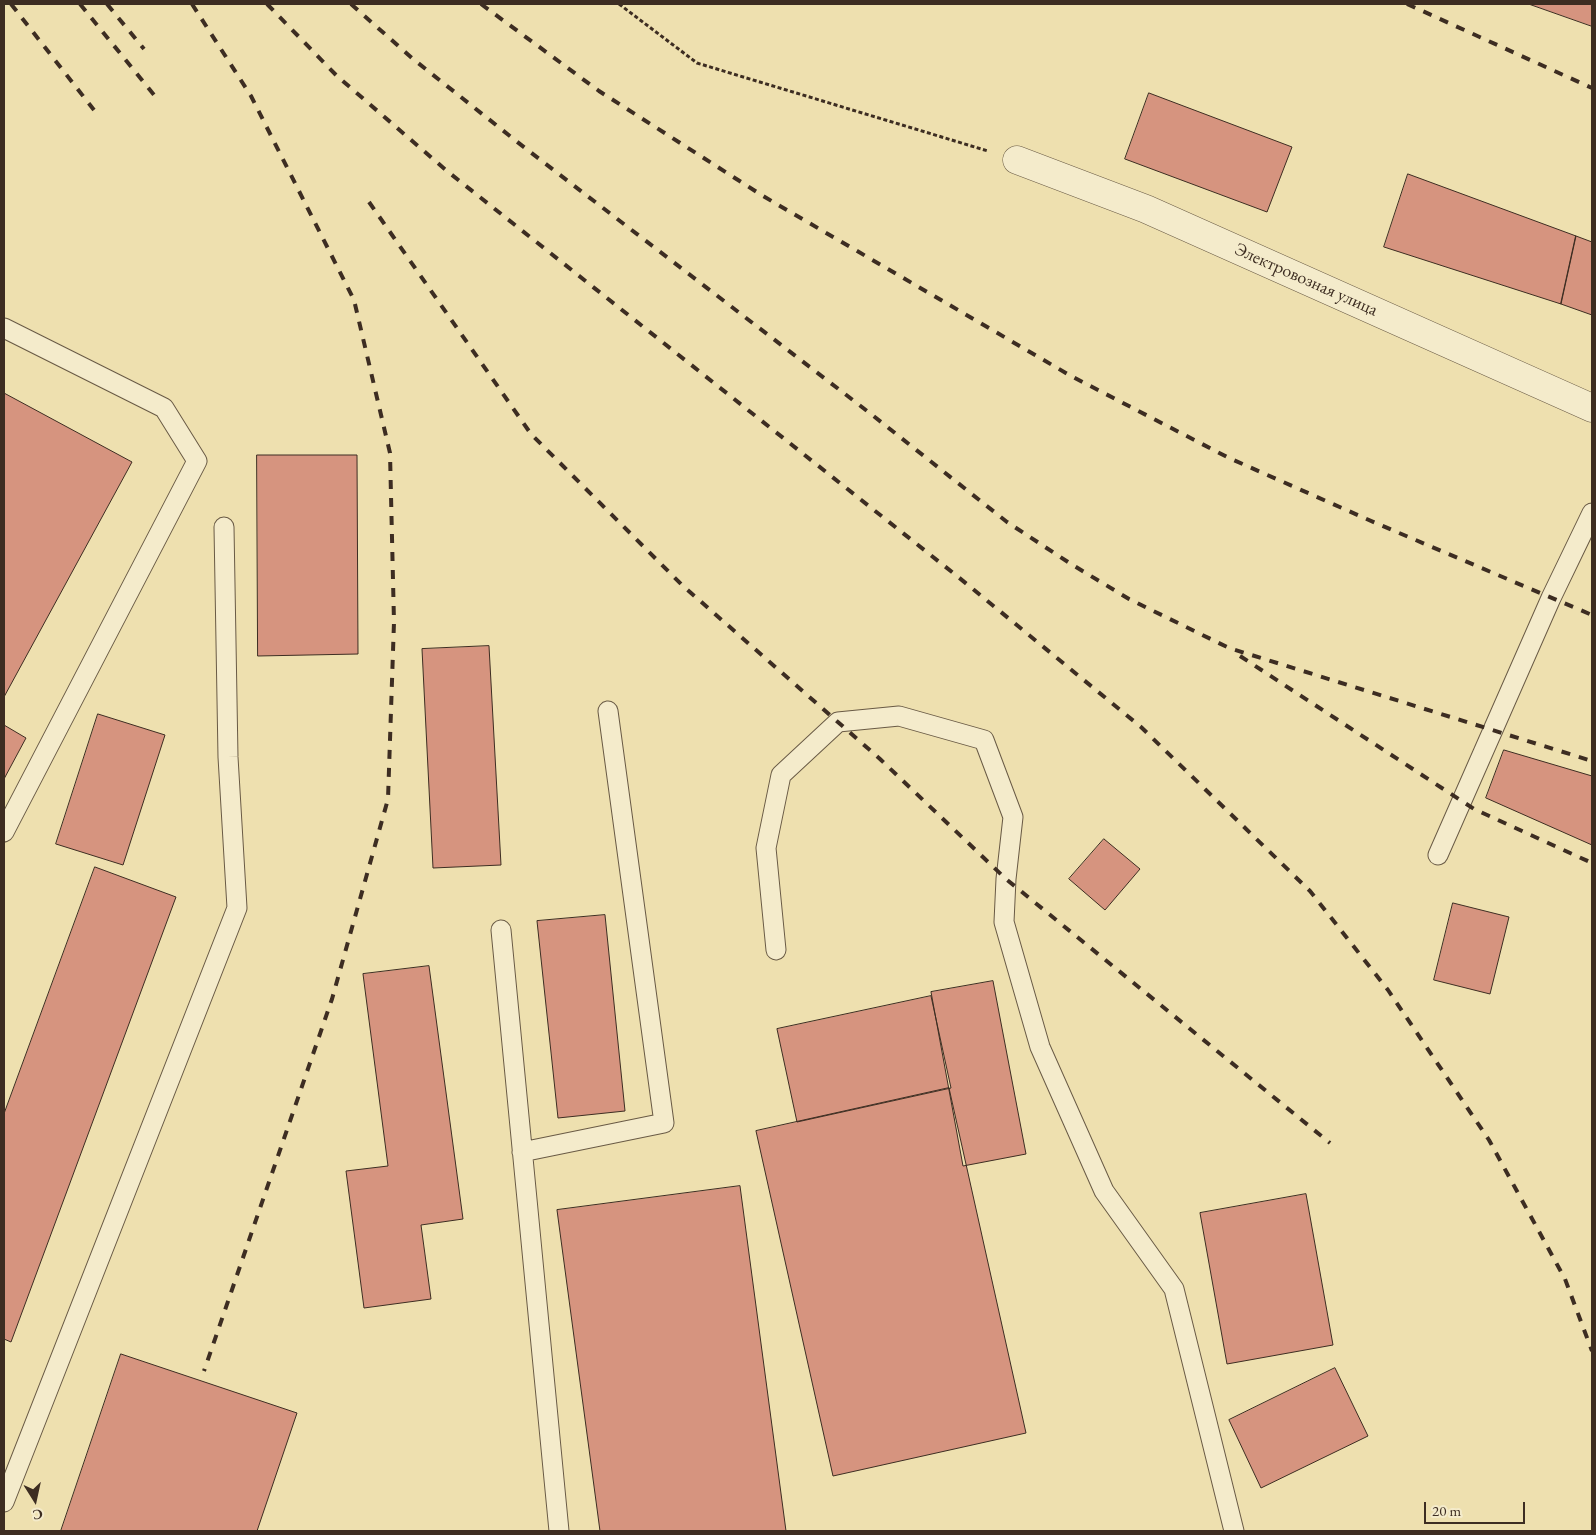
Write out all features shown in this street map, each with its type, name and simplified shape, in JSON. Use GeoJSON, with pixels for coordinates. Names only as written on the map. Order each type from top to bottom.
{"type":"FeatureCollection","features":[{"type":"Feature","properties":{"kind":"street","name":"Электровозная улица"},"geometry":{"type":"LineString","coordinates":[[1017,160],[1146,208],[1592,408]]}},
{"type":"Feature","properties":{"kind":"lane"},"geometry":{"type":"LineString","coordinates":[[4,328],[164,408],[197,461],[4,832]]}},
{"type":"Feature","properties":{"kind":"lane"},"geometry":{"type":"LineString","coordinates":[[1438,855],[1551,598],[1592,513]]}},
{"type":"Feature","properties":{"kind":"lane"},"geometry":{"type":"LineString","coordinates":[[4,1502],[237,908],[228,757],[224,527]]}},
{"type":"Feature","properties":{"kind":"lane"},"geometry":{"type":"LineString","coordinates":[[522,1152],[664,1123],[608,711]]}},
{"type":"Feature","properties":{"kind":"lane"},"geometry":{"type":"LineString","coordinates":[[776,950],[766,848],[781,776],[838,722],[898,716],[984,740],[1013,817],[1006,879],[1004,922],[1040,1047],[1104,1191],[1174,1289],[1234,1531]]}},
{"type":"Feature","properties":{"kind":"lane"},"geometry":{"type":"LineString","coordinates":[[501,930],[559,1531]]}},
{"type":"Feature","properties":{"kind":"path"},"geometry":{"type":"LineString","coordinates":[[619,4],[697,63],[1017,160]]}},
{"type":"Feature","properties":{"kind":"building"},"geometry":{"type":"Polygon","coordinates":[[[1529,4],[1592,4],[1592,26],[1529,4]]]}},
{"type":"Feature","properties":{"kind":"building"},"geometry":{"type":"Polygon","coordinates":[[[1149,93],[1292,147],[1267,212],[1125,159],[1149,93]]]}},
{"type":"Feature","properties":{"kind":"building"},"geometry":{"type":"Polygon","coordinates":[[[1408,174],[1576,236],[1561,304],[1384,247],[1408,174]]]}},
{"type":"Feature","properties":{"kind":"building"},"geometry":{"type":"Polygon","coordinates":[[[1576,236],[1592,242],[1592,315],[1561,304],[1576,236]]]}},
{"type":"Feature","properties":{"kind":"building"},"geometry":{"type":"Polygon","coordinates":[[[4,393],[132,462],[4,697],[4,393]]]}},
{"type":"Feature","properties":{"kind":"building"},"geometry":{"type":"Polygon","coordinates":[[[257,455],[357,455],[358,654],[258,656],[257,455]]]}},
{"type":"Feature","properties":{"kind":"building"},"geometry":{"type":"Polygon","coordinates":[[[489,646],[501,865],[433,868],[422,649],[489,646]]]}},
{"type":"Feature","properties":{"kind":"building"},"geometry":{"type":"Polygon","coordinates":[[[98,714],[165,735],[123,865],[56,844],[98,714]]]}},
{"type":"Feature","properties":{"kind":"building"},"geometry":{"type":"Polygon","coordinates":[[[4,725],[26,738],[4,779],[4,725]]]}},
{"type":"Feature","properties":{"kind":"building"},"geometry":{"type":"Polygon","coordinates":[[[1504,750],[1592,776],[1592,845],[1486,798],[1504,750]]]}},
{"type":"Feature","properties":{"kind":"building"},"geometry":{"type":"Polygon","coordinates":[[[1104,839],[1140,869],[1105,910],[1069,879],[1104,839]]]}},
{"type":"Feature","properties":{"kind":"building"},"geometry":{"type":"Polygon","coordinates":[[[95,867],[176,897],[11,1342],[4,1339],[4,1114],[95,867]]]}},
{"type":"Feature","properties":{"kind":"building"},"geometry":{"type":"Polygon","coordinates":[[[1453,903],[1509,917],[1490,994],[1434,980],[1453,903]]]}},
{"type":"Feature","properties":{"kind":"building"},"geometry":{"type":"Polygon","coordinates":[[[605,915],[625,1111],[558,1118],[537,921],[605,915]]]}},
{"type":"Feature","properties":{"kind":"building"},"geometry":{"type":"Polygon","coordinates":[[[429,966],[463,1219],[421,1225],[431,1299],[364,1308],[346,1171],[388,1166],[363,974],[429,966]]]}},
{"type":"Feature","properties":{"kind":"building"},"geometry":{"type":"Polygon","coordinates":[[[993,981],[1026,1154],[963,1166],[931,992],[993,981]]]}},
{"type":"Feature","properties":{"kind":"building"},"geometry":{"type":"Polygon","coordinates":[[[931,996],[951,1088],[797,1122],[777,1029],[931,996]]]}},
{"type":"Feature","properties":{"kind":"building"},"geometry":{"type":"Polygon","coordinates":[[[949,1088],[1026,1433],[833,1476],[756,1131],[949,1088]]]}},
{"type":"Feature","properties":{"kind":"building"},"geometry":{"type":"Polygon","coordinates":[[[740,1186],[786,1531],[600,1531],[557,1210],[740,1186]]]}},
{"type":"Feature","properties":{"kind":"building"},"geometry":{"type":"Polygon","coordinates":[[[1306,1194],[1333,1345],[1227,1364],[1200,1213],[1306,1194]]]}},
{"type":"Feature","properties":{"kind":"building"},"geometry":{"type":"Polygon","coordinates":[[[121,1354],[297,1413],[257,1531],[61,1531],[121,1354]]]}},
{"type":"Feature","properties":{"kind":"building"},"geometry":{"type":"Polygon","coordinates":[[[1335,1368],[1368,1436],[1261,1488],[1229,1420],[1335,1368]]]}},
{"type":"Feature","properties":{"kind":"railway"},"geometry":{"type":"LineString","coordinates":[[11,4],[94,110]]}},
{"type":"Feature","properties":{"kind":"railway"},"geometry":{"type":"LineString","coordinates":[[80,4],[159,101]]}},
{"type":"Feature","properties":{"kind":"railway"},"geometry":{"type":"LineString","coordinates":[[107,4],[144,49]]}},
{"type":"Feature","properties":{"kind":"railway"},"geometry":{"type":"LineString","coordinates":[[192,4],[251,96],[354,300],[390,453],[394,622],[388,799],[332,999],[204,1371]]}},
{"type":"Feature","properties":{"kind":"railway"},"geometry":{"type":"LineString","coordinates":[[267,4],[337,76],[447,171],[957,576],[1141,727],[1310,891],[1388,990],[1489,1140],[1565,1279],[1592,1351]]}},
{"type":"Feature","properties":{"kind":"railway"},"geometry":{"type":"LineString","coordinates":[[351,4],[413,59],[525,148],[871,414],[1007,522],[1071,564],[1129,599],[1229,648],[1592,761]]}},
{"type":"Feature","properties":{"kind":"railway"},"geometry":{"type":"LineString","coordinates":[[481,4],[599,91],[763,196],[1071,376],[1229,458],[1592,615]]}},
{"type":"Feature","properties":{"kind":"railway"},"geometry":{"type":"LineString","coordinates":[[1407,4],[1592,88]]}},
{"type":"Feature","properties":{"kind":"railway"},"geometry":{"type":"LineString","coordinates":[[369,202],[531,434],[682,585],[880,759],[1006,879],[1330,1143]]}},
{"type":"Feature","properties":{"kind":"railway"},"geometry":{"type":"LineString","coordinates":[[1240,656],[1474,809],[1592,863]]}}]}
